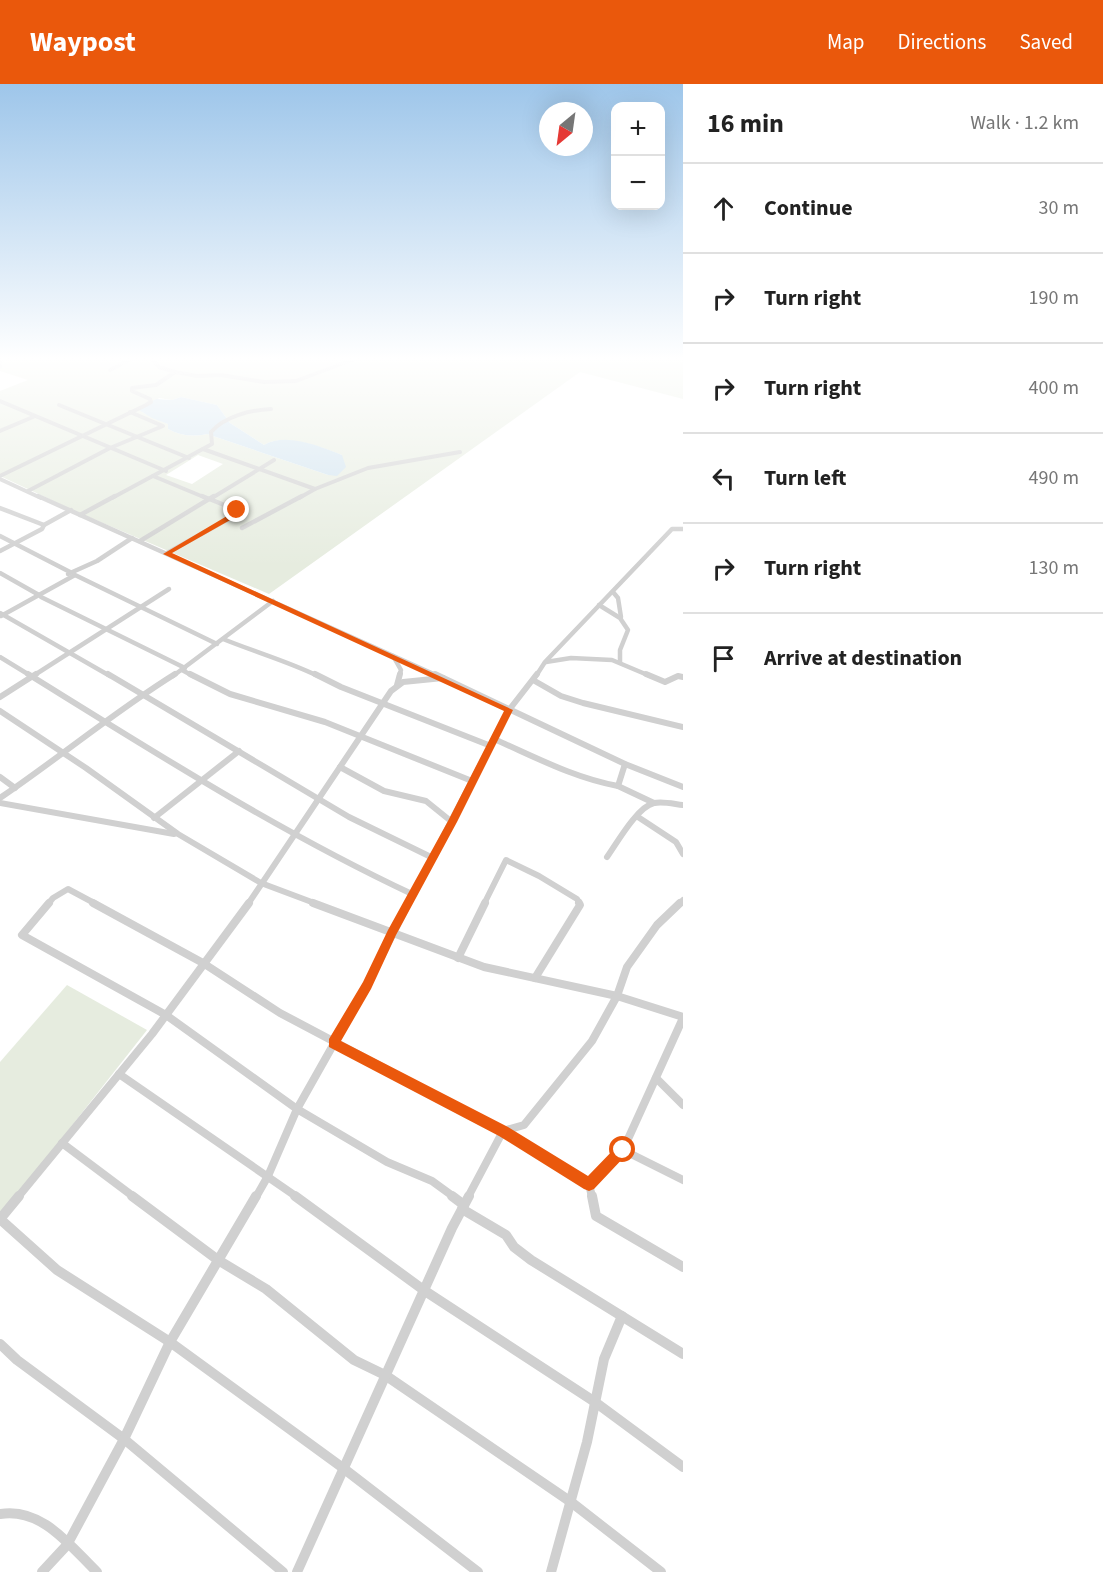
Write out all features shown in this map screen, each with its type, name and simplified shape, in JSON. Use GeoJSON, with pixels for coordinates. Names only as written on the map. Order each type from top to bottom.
{"type":"FeatureCollection","features":[{"type":"Feature","properties":{"kind":"street"},"geometry":{"type":"LineString","coordinates":[[58,427],[166,471]]}},
{"type":"Feature","properties":{"kind":"street"},"geometry":{"type":"LineString","coordinates":[[98,427],[0,477],[625,764],[683,787]]}},
{"type":"Feature","properties":{"kind":"street"},"geometry":{"type":"LineString","coordinates":[[115,427],[189,458]]}},
{"type":"Feature","properties":{"kind":"street"},"geometry":{"type":"LineString","coordinates":[[28,491],[110,448],[159,427]]}},
{"type":"Feature","properties":{"kind":"street"},"geometry":{"type":"LineString","coordinates":[[81,515],[204,449],[214,442],[211,432],[216,427]]}},
{"type":"Feature","properties":{"kind":"street"},"geometry":{"type":"LineString","coordinates":[[204,449],[315,489]]}},
{"type":"Feature","properties":{"kind":"street"},"geometry":{"type":"LineString","coordinates":[[242,528],[336,477],[398,461],[460,452]]}},
{"type":"Feature","properties":{"kind":"street"},"geometry":{"type":"LineString","coordinates":[[140,541],[274,460]]}},
{"type":"Feature","properties":{"kind":"street"},"geometry":{"type":"LineString","coordinates":[[153,476],[237,510],[230,518],[167,554]]}},
{"type":"Feature","properties":{"kind":"street"},"geometry":{"type":"LineString","coordinates":[[0,486],[7,482]]}},
{"type":"Feature","properties":{"kind":"street"},"geometry":{"type":"LineString","coordinates":[[0,508],[44,525]]}},
{"type":"Feature","properties":{"kind":"street"},"geometry":{"type":"LineString","coordinates":[[0,551],[42,529],[44,525],[71,510]]}},
{"type":"Feature","properties":{"kind":"street"},"geometry":{"type":"LineString","coordinates":[[42,1572],[67,1545],[124,1439],[170,1342],[268,1176],[297,1109],[367,985],[509,710],[545,662],[599,605],[672,530],[683,529]]}},
{"type":"Feature","properties":{"kind":"street"},"geometry":{"type":"LineString","coordinates":[[0,536],[70,572]]}},
{"type":"Feature","properties":{"kind":"street"},"geometry":{"type":"LineString","coordinates":[[1,615],[23,601],[40,596],[70,572],[97,561],[132,538]]}},
{"type":"Feature","properties":{"kind":"street"},"geometry":{"type":"LineString","coordinates":[[0,573],[40,596],[251,701],[360,735],[472,781]]}},
{"type":"Feature","properties":{"kind":"street"},"geometry":{"type":"LineString","coordinates":[[1,615],[75,575],[217,644]]}},
{"type":"Feature","properties":{"kind":"street"},"geometry":{"type":"LineString","coordinates":[[0,697],[169,589]]}},
{"type":"Feature","properties":{"kind":"street"},"geometry":{"type":"LineString","coordinates":[[613,592],[618,598],[621,617],[628,630],[618,654],[620,662]]}},
{"type":"Feature","properties":{"kind":"street"},"geometry":{"type":"LineString","coordinates":[[0,798],[64,754],[143,694],[184,669],[273,601]]}},
{"type":"Feature","properties":{"kind":"street"},"geometry":{"type":"LineString","coordinates":[[599,605],[621,617]]}},
{"type":"Feature","properties":{"kind":"street"},"geometry":{"type":"LineString","coordinates":[[1,615],[143,694],[382,836],[433,858]]}},
{"type":"Feature","properties":{"kind":"street"},"geometry":{"type":"LineString","coordinates":[[224,639],[262,655],[292,663],[381,704],[492,742],[571,774],[600,784],[618,786],[654,803],[683,805]]}},
{"type":"Feature","properties":{"kind":"street"},"geometry":{"type":"LineString","coordinates":[[393,656],[401,670],[396,685],[261,883],[166,1015],[0,1219],[57,1270],[170,1342],[343,1468],[478,1572]]}},
{"type":"Feature","properties":{"kind":"street"},"geometry":{"type":"LineString","coordinates":[[0,657],[292,836],[361,872],[412,894]]}},
{"type":"Feature","properties":{"kind":"street"},"geometry":{"type":"LineString","coordinates":[[545,662],[571,658],[620,662],[642,674],[665,682],[683,676]]}},
{"type":"Feature","properties":{"kind":"street"},"geometry":{"type":"LineString","coordinates":[[396,685],[414,679],[442,678]]}},
{"type":"Feature","properties":{"kind":"street"},"geometry":{"type":"LineString","coordinates":[[533,680],[561,696],[683,728]]}},
{"type":"Feature","properties":{"kind":"street"},"geometry":{"type":"LineString","coordinates":[[0,711],[178,834],[261,883],[484,967],[616,996],[683,1017],[623,1150],[589,1184]]}},
{"type":"Feature","properties":{"kind":"street"},"geometry":{"type":"LineString","coordinates":[[154,818],[239,751]]}},
{"type":"Feature","properties":{"kind":"street"},"geometry":{"type":"LineString","coordinates":[[618,786],[625,764]]}},
{"type":"Feature","properties":{"kind":"street"},"geometry":{"type":"LineString","coordinates":[[340,767],[384,791],[426,801],[452,822]]}},
{"type":"Feature","properties":{"kind":"street"},"geometry":{"type":"LineString","coordinates":[[0,777],[15,788]]}},
{"type":"Feature","properties":{"kind":"street"},"geometry":{"type":"LineString","coordinates":[[0,803],[178,834]]}},
{"type":"Feature","properties":{"kind":"street"},"geometry":{"type":"LineString","coordinates":[[607,857],[629,824],[645,808],[654,803]]}},
{"type":"Feature","properties":{"kind":"street"},"geometry":{"type":"LineString","coordinates":[[638,817],[676,842],[683,854]]}},
{"type":"Feature","properties":{"kind":"street"},"geometry":{"type":"LineString","coordinates":[[458,958],[506,861],[539,876],[577,899],[580,905],[536,978]]}},
{"type":"Feature","properties":{"kind":"street"},"geometry":{"type":"LineString","coordinates":[[683,1267],[597,1216],[589,1184],[503,1131],[280,1013],[203,963],[68,889],[53,898],[22,935],[166,1015],[297,1109],[387,1162],[432,1181],[463,1207],[506,1235],[514,1247],[531,1260],[683,1354]]}},
{"type":"Feature","properties":{"kind":"street"},"geometry":{"type":"LineString","coordinates":[[297,1572],[463,1207],[503,1131],[524,1125],[554,1090],[592,1041],[616,996],[627,967],[657,925],[683,900]]}},
{"type":"Feature","properties":{"kind":"street"},"geometry":{"type":"LineString","coordinates":[[119,1074],[268,1176],[425,1291],[595,1402],[683,1467]]}},
{"type":"Feature","properties":{"kind":"street"},"geometry":{"type":"LineString","coordinates":[[656,1078],[683,1105]]}},
{"type":"Feature","properties":{"kind":"street"},"geometry":{"type":"LineString","coordinates":[[62,1143],[218,1260],[266,1289],[354,1360],[385,1375],[571,1502],[661,1572]]}},
{"type":"Feature","properties":{"kind":"street"},"geometry":{"type":"LineString","coordinates":[[623,1150],[683,1180]]}},
{"type":"Feature","properties":{"kind":"street"},"geometry":{"type":"LineString","coordinates":[[551,1572],[587,1442],[604,1359],[622,1316]]}},
{"type":"Feature","properties":{"kind":"street"},"geometry":{"type":"LineString","coordinates":[[0,1344],[16,1360],[124,1439],[283,1572]]}},
{"type":"Feature","properties":{"kind":"street"},"geometry":{"type":"LineString","coordinates":[[0,1514],[12,1512],[45,1521],[97,1572]]}},
{"type":"Feature","properties":{"kind":"shaded area"},"geometry":{"type":"Polygon","coordinates":[[[0,427],[168,427],[178,433],[192,436],[207,434],[328,475],[342,455],[303,442],[282,440],[264,445],[237,427],[502,427],[269,594],[75,511],[0,476],[0,427]],[[198,455],[166,475],[192,484],[223,464],[198,455]]]}},
{"type":"Feature","properties":{"kind":"shaded area"},"geometry":{"type":"Polygon","coordinates":[[[67,985],[147,1030],[0,1217],[0,1062],[67,985]]]}},
{"type":"Feature","properties":{"kind":"water"},"geometry":{"type":"Polygon","coordinates":[[[237,427],[264,445],[282,440],[313,444],[342,455],[346,467],[337,476],[328,475],[207,434],[192,436],[168,429],[237,427]]]}},
{"type":"Feature","properties":{"kind":"route"},"geometry":{"type":"LineString","coordinates":[[237,510],[230,518],[167,554],[509,710],[367,985],[334,1043],[503,1131],[589,1184],[623,1150]]}}]}
